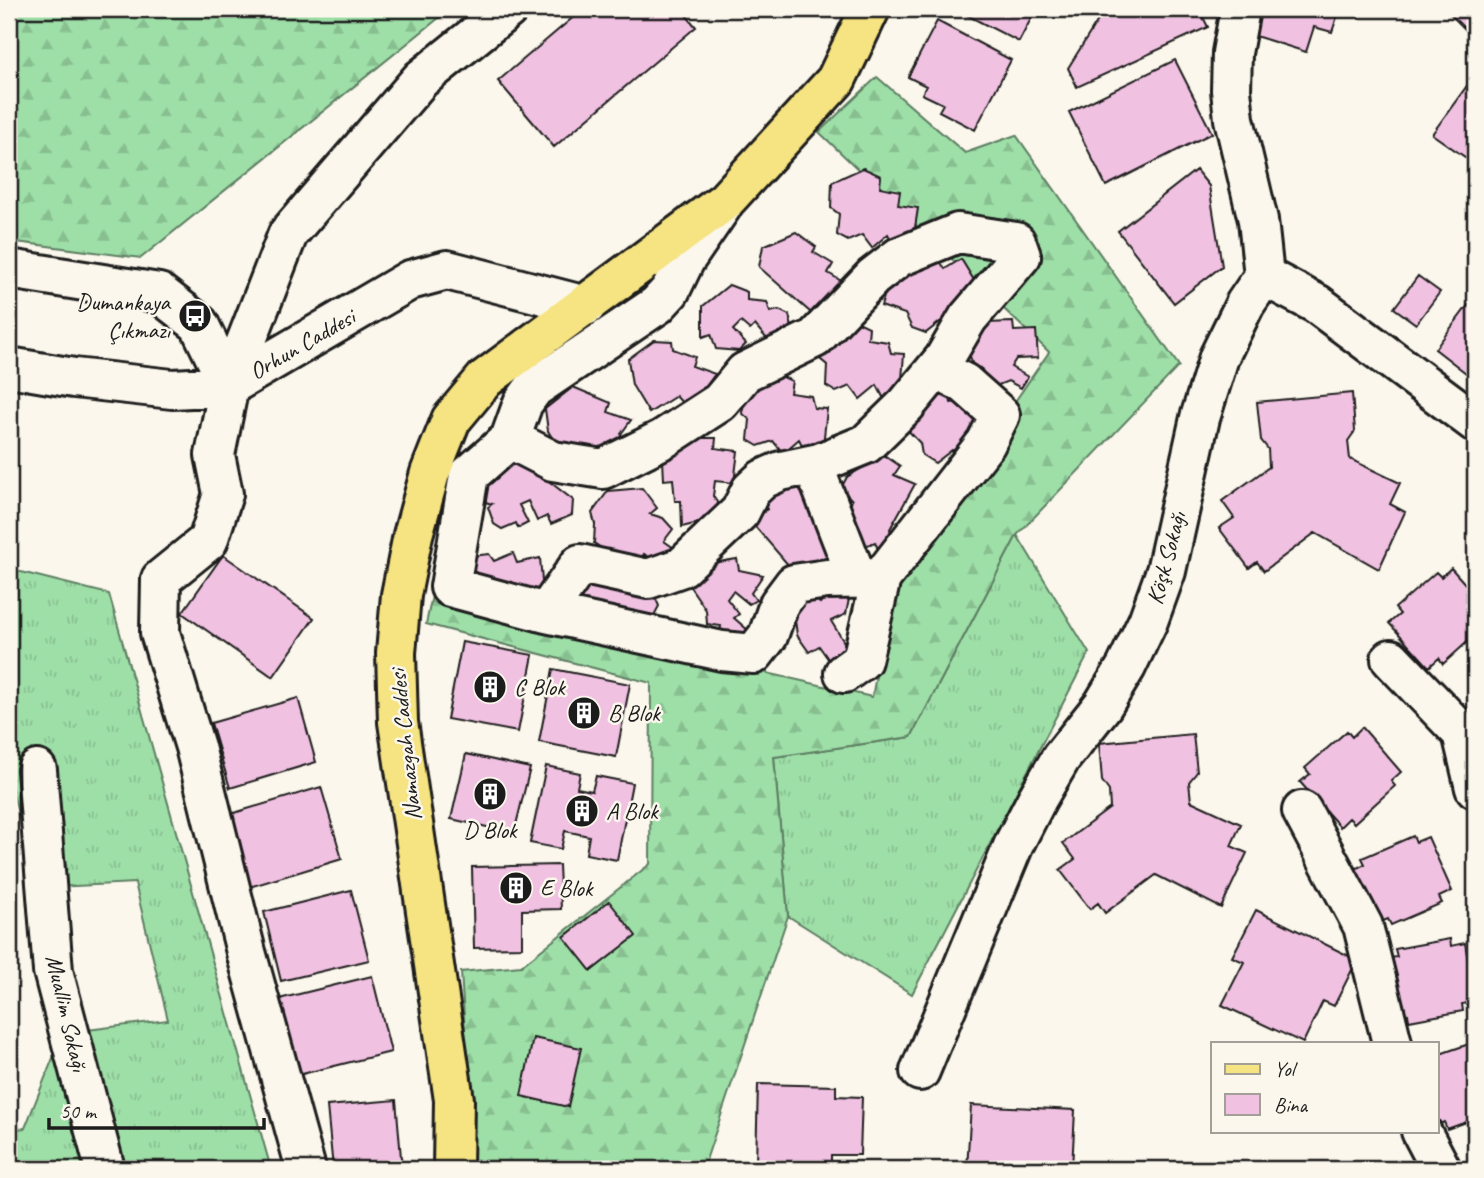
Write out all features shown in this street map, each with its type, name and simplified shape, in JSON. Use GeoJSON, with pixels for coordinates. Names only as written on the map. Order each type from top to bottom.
{"type":"FeatureCollection","features":[{"type":"Feature","properties":{"kind":"main road","name":"Namazgah Caddesi"},"geometry":{"type":"LineString","coordinates":[[453,1169],[454,1100],[398,722],[396,653],[401,595],[413,535],[430,473],[451,420],[485,379],[725,201],[836,80],[870,9]]}},
{"type":"Feature","properties":{"kind":"street"},"geometry":{"type":"LineString","coordinates":[[306,1169],[246,952],[195,747],[160,633],[161,579],[208,541],[223,494],[215,455],[229,386],[288,234],[421,79],[508,9]]}},
{"type":"Feature","properties":{"kind":"street"},"geometry":{"type":"LineString","coordinates":[[1240,9],[1231,53],[1231,90],[1234,119],[1258,220],[1264,276],[1317,304],[1475,422]]}},
{"type":"Feature","properties":{"kind":"street"},"geometry":{"type":"LineString","coordinates":[[725,201],[685,260],[670,291],[657,305],[534,388],[523,403],[510,439],[469,475],[450,587],[546,613],[722,651],[754,654],[768,636],[779,604],[794,584],[827,579],[869,578],[986,443],[1000,415],[964,383],[936,369]]}},
{"type":"Feature","properties":{"kind":"street"},"geometry":{"type":"LineString","coordinates":[[510,439],[553,461],[603,468],[663,439],[720,402],[745,372],[815,338],[873,277],[899,257],[958,233],[1016,242],[1021,256],[968,318],[936,369],[906,405],[866,444],[813,465],[781,471],[764,479],[751,490],[740,513],[682,567],[648,579],[580,564],[546,613]]}},
{"type":"Feature","properties":{"kind":"street"},"geometry":{"type":"LineString","coordinates":[[9,269],[159,293],[200,324],[229,386]]}},
{"type":"Feature","properties":{"kind":"street","name":"Orhun Caddesi"},"geometry":{"type":"LineString","coordinates":[[9,367],[74,378],[172,389],[229,386],[411,280],[447,271],[586,306]]}},
{"type":"Feature","properties":{"kind":"street","name":"Köşk Sokağı"},"geometry":{"type":"LineString","coordinates":[[920,1071],[1014,844],[1061,758],[1103,705],[1126,667],[1148,621],[1166,571],[1200,418],[1219,357],[1245,304],[1264,276]]}},
{"type":"Feature","properties":{"kind":"street"},"geometry":{"type":"LineString","coordinates":[[813,465],[869,578],[862,660],[844,673]]}},
{"type":"Feature","properties":{"kind":"street"},"geometry":{"type":"LineString","coordinates":[[430,473],[448,466],[469,475]]}},
{"type":"Feature","properties":{"kind":"street"},"geometry":{"type":"LineString","coordinates":[[1391,660],[1462,733],[1475,788]]}},
{"type":"Feature","properties":{"kind":"street","name":"Muallim Sokağı"},"geometry":{"type":"LineString","coordinates":[[37,770],[53,971],[105,1169]]}},
{"type":"Feature","properties":{"kind":"street"},"geometry":{"type":"LineString","coordinates":[[1302,811],[1363,926],[1392,1042]]}},
{"type":"Feature","properties":{"kind":"street"},"geometry":{"type":"LineString","coordinates":[[1422,1132],[1441,1169]]}},
{"type":"Feature","properties":{"kind":"green space"},"geometry":{"type":"Polygon","coordinates":[[[9,9],[450,9],[141,258],[9,241],[9,9]]]}},
{"type":"Feature","properties":{"kind":"green space"},"geometry":{"type":"Polygon","coordinates":[[[877,77],[965,153],[1016,135],[1179,366],[1017,535],[911,737],[774,757],[788,916],[703,1169],[474,1169],[461,972],[521,966],[650,864],[651,683],[426,624],[432,596],[872,697],[895,576],[1049,352],[819,132],[877,77]]]}},
{"type":"Feature","properties":{"kind":"green space"},"geometry":{"type":"Polygon","coordinates":[[[1017,535],[1089,653],[912,994],[788,916],[774,757],[911,737],[1017,535]]]}},
{"type":"Feature","properties":{"kind":"green space"},"geometry":{"type":"Polygon","coordinates":[[[9,569],[109,594],[271,1169],[9,1169],[9,1130],[25,1128],[63,1033],[168,1020],[135,883],[35,888],[9,775],[9,569]]]}},
{"type":"Feature","properties":{"kind":"building"},"geometry":{"type":"Polygon","coordinates":[[[583,9],[681,9],[696,27],[554,147],[498,81],[583,9]]]}},
{"type":"Feature","properties":{"kind":"building"},"geometry":{"type":"Polygon","coordinates":[[[955,9],[1036,9],[1019,42],[955,9]]]}},
{"type":"Feature","properties":{"kind":"building"},"geometry":{"type":"Polygon","coordinates":[[[1105,9],[1199,9],[1208,27],[1077,87],[1068,68],[1105,9]]]}},
{"type":"Feature","properties":{"kind":"building"},"geometry":{"type":"Polygon","coordinates":[[[1257,9],[1324,9],[1338,14],[1332,32],[1314,27],[1306,52],[1249,34],[1257,9]]]}},
{"type":"Feature","properties":{"kind":"building"},"geometry":{"type":"Polygon","coordinates":[[[1445,9],[1475,9],[1475,39],[1445,9]]]}},
{"type":"Feature","properties":{"kind":"building"},"geometry":{"type":"Polygon","coordinates":[[[937,21],[1011,60],[975,130],[939,111],[943,104],[922,94],[926,86],[908,77],[937,21]]]}},
{"type":"Feature","properties":{"kind":"building"},"geometry":{"type":"Polygon","coordinates":[[[1175,60],[1212,133],[1106,186],[1069,112],[1175,60]]]}},
{"type":"Feature","properties":{"kind":"building"},"geometry":{"type":"Polygon","coordinates":[[[1469,83],[1475,88],[1475,164],[1432,134],[1469,83]]]}},
{"type":"Feature","properties":{"kind":"building"},"geometry":{"type":"Polygon","coordinates":[[[863,168],[881,176],[880,187],[900,191],[898,205],[918,208],[913,241],[899,254],[888,234],[872,248],[862,235],[848,241],[837,235],[839,214],[831,208],[832,182],[863,168]]]}},
{"type":"Feature","properties":{"kind":"building"},"geometry":{"type":"Polygon","coordinates":[[[1196,170],[1209,186],[1222,266],[1174,303],[1118,231],[1196,170]]]}},
{"type":"Feature","properties":{"kind":"building"},"geometry":{"type":"Polygon","coordinates":[[[796,232],[816,247],[813,252],[833,264],[828,273],[848,285],[819,320],[759,267],[763,246],[796,232]]]}},
{"type":"Feature","properties":{"kind":"building"},"geometry":{"type":"Polygon","coordinates":[[[938,258],[945,269],[961,259],[980,290],[926,333],[912,328],[905,314],[881,306],[892,271],[938,258]]]}},
{"type":"Feature","properties":{"kind":"building"},"geometry":{"type":"Polygon","coordinates":[[[1418,276],[1440,292],[1416,324],[1394,308],[1418,276]]]}},
{"type":"Feature","properties":{"kind":"building"},"geometry":{"type":"Polygon","coordinates":[[[729,285],[747,292],[747,300],[767,302],[770,312],[779,310],[789,315],[792,327],[780,336],[779,353],[755,325],[750,330],[741,322],[733,330],[746,344],[739,351],[716,349],[711,334],[703,337],[703,306],[729,285]]]}},
{"type":"Feature","properties":{"kind":"building"},"geometry":{"type":"Polygon","coordinates":[[[1475,296],[1475,380],[1435,349],[1475,296]]]}},
{"type":"Feature","properties":{"kind":"building"},"geometry":{"type":"Polygon","coordinates":[[[852,319],[869,327],[868,339],[888,342],[891,353],[904,354],[901,392],[887,405],[877,385],[860,399],[850,386],[836,392],[826,386],[827,365],[820,359],[824,339],[852,319]]]}},
{"type":"Feature","properties":{"kind":"building"},"geometry":{"type":"Polygon","coordinates":[[[1013,322],[1014,331],[1036,330],[1038,358],[1016,359],[1011,367],[1028,377],[1021,388],[1008,381],[991,388],[981,368],[973,367],[967,345],[986,323],[1013,322]]]}},
{"type":"Feature","properties":{"kind":"building"},"geometry":{"type":"Polygon","coordinates":[[[654,340],[672,341],[673,349],[695,357],[692,366],[715,374],[705,388],[712,400],[694,416],[676,396],[649,413],[632,385],[628,359],[654,340]]]}},
{"type":"Feature","properties":{"kind":"building"},"geometry":{"type":"Polygon","coordinates":[[[774,373],[792,381],[790,393],[811,396],[814,408],[827,409],[823,446],[809,459],[799,439],[783,453],[773,441],[758,446],[748,440],[750,420],[742,413],[746,393],[774,373]]]}},
{"type":"Feature","properties":{"kind":"building"},"geometry":{"type":"Polygon","coordinates":[[[573,387],[611,403],[608,412],[631,420],[621,434],[628,446],[604,467],[585,446],[565,459],[548,431],[545,409],[573,387]]]}},
{"type":"Feature","properties":{"kind":"building"},"geometry":{"type":"Polygon","coordinates":[[[949,390],[951,403],[976,400],[981,439],[966,460],[952,450],[935,463],[922,455],[920,443],[901,423],[932,393],[949,390]]]}},
{"type":"Feature","properties":{"kind":"building"},"geometry":{"type":"Polygon","coordinates":[[[1352,393],[1355,431],[1348,441],[1350,459],[1400,483],[1390,504],[1405,512],[1379,569],[1315,533],[1264,571],[1257,562],[1249,568],[1219,528],[1234,518],[1222,501],[1269,467],[1268,449],[1261,440],[1257,402],[1352,393]]]}},
{"type":"Feature","properties":{"kind":"building"},"geometry":{"type":"Polygon","coordinates":[[[695,438],[716,438],[715,448],[738,451],[734,483],[715,481],[713,496],[726,516],[682,527],[681,501],[675,501],[673,479],[664,480],[663,460],[695,438]]]}},
{"type":"Feature","properties":{"kind":"building"},"geometry":{"type":"Polygon","coordinates":[[[884,455],[900,466],[894,475],[915,484],[890,529],[895,548],[882,559],[875,542],[860,548],[848,514],[852,500],[841,488],[847,477],[884,455]]]}},
{"type":"Feature","properties":{"kind":"building"},"geometry":{"type":"Polygon","coordinates":[[[523,461],[573,500],[572,515],[551,524],[547,516],[537,521],[528,501],[519,505],[528,523],[518,528],[516,523],[502,529],[494,524],[488,507],[492,504],[482,501],[488,475],[523,461]]]}},
{"type":"Feature","properties":{"kind":"building"},"geometry":{"type":"Polygon","coordinates":[[[811,484],[835,554],[823,563],[796,574],[752,523],[767,509],[759,498],[782,485],[811,484]]]}},
{"type":"Feature","properties":{"kind":"building"},"geometry":{"type":"Polygon","coordinates":[[[642,488],[657,508],[650,514],[663,518],[673,529],[664,541],[674,548],[661,566],[644,554],[633,570],[594,543],[595,524],[592,513],[608,491],[642,488]]]}},
{"type":"Feature","properties":{"kind":"building"},"geometry":{"type":"Polygon","coordinates":[[[513,553],[517,563],[540,558],[542,581],[554,585],[550,597],[466,576],[472,556],[489,554],[494,561],[513,553]]]}},
{"type":"Feature","properties":{"kind":"building"},"geometry":{"type":"Polygon","coordinates":[[[223,555],[314,618],[273,677],[182,613],[223,555]]]}},
{"type":"Feature","properties":{"kind":"building"},"geometry":{"type":"Polygon","coordinates":[[[737,559],[739,570],[763,575],[751,593],[756,600],[749,604],[733,591],[727,599],[739,614],[734,618],[757,638],[718,641],[721,626],[707,624],[706,610],[689,585],[707,564],[737,559]]]}},
{"type":"Feature","properties":{"kind":"building"},"geometry":{"type":"Polygon","coordinates":[[[1451,568],[1475,595],[1475,635],[1443,664],[1439,658],[1429,667],[1389,623],[1400,614],[1395,608],[1436,572],[1441,577],[1451,568]]]}},
{"type":"Feature","properties":{"kind":"building"},"geometry":{"type":"Polygon","coordinates":[[[592,573],[635,596],[655,597],[659,606],[651,621],[564,605],[592,573]]]}},
{"type":"Feature","properties":{"kind":"building"},"geometry":{"type":"Polygon","coordinates":[[[833,587],[849,599],[846,614],[831,621],[847,647],[831,663],[819,646],[809,652],[797,635],[793,606],[810,595],[820,603],[833,587]]]}},
{"type":"Feature","properties":{"kind":"building","name":"C Blok"},"geometry":{"type":"Polygon","coordinates":[[[462,642],[533,655],[518,732],[447,719],[462,642]]]}},
{"type":"Feature","properties":{"kind":"building","name":"B Blok"},"geometry":{"type":"Polygon","coordinates":[[[553,669],[630,684],[616,757],[539,742],[553,669]]]}},
{"type":"Feature","properties":{"kind":"building"},"geometry":{"type":"Polygon","coordinates":[[[298,698],[316,762],[230,788],[211,723],[298,698]]]}},
{"type":"Feature","properties":{"kind":"building"},"geometry":{"type":"Polygon","coordinates":[[[1362,727],[1401,772],[1391,781],[1395,786],[1354,823],[1349,818],[1340,827],[1300,782],[1310,774],[1305,768],[1347,731],[1352,737],[1362,727]]]}},
{"type":"Feature","properties":{"kind":"building"},"geometry":{"type":"Polygon","coordinates":[[[1193,734],[1197,772],[1189,782],[1191,801],[1241,824],[1231,846],[1247,853],[1221,908],[1156,875],[1105,913],[1098,903],[1090,909],[1060,870],[1075,859],[1063,843],[1110,808],[1109,791],[1102,781],[1099,743],[1193,734]]]}},
{"type":"Feature","properties":{"kind":"building","name":"D Blok"},"geometry":{"type":"Polygon","coordinates":[[[466,754],[530,768],[514,833],[451,819],[466,754]]]}},
{"type":"Feature","properties":{"kind":"building","name":"A Blok"},"geometry":{"type":"Polygon","coordinates":[[[546,766],[580,773],[577,788],[592,791],[596,776],[632,783],[617,860],[586,854],[589,836],[565,831],[561,849],[530,843],[546,766]]]}},
{"type":"Feature","properties":{"kind":"building"},"geometry":{"type":"Polygon","coordinates":[[[321,787],[342,859],[246,888],[224,816],[321,787]]]}},
{"type":"Feature","properties":{"kind":"building"},"geometry":{"type":"Polygon","coordinates":[[[1413,836],[1416,842],[1428,837],[1452,891],[1439,897],[1442,903],[1391,925],[1388,919],[1376,924],[1353,870],[1365,864],[1362,858],[1413,836]]]}},
{"type":"Feature","properties":{"kind":"building","name":"E Blok"},"geometry":{"type":"Polygon","coordinates":[[[559,865],[561,909],[522,910],[522,947],[474,948],[472,867],[559,865]]]}},
{"type":"Feature","properties":{"kind":"building"},"geometry":{"type":"Polygon","coordinates":[[[351,890],[369,960],[281,981],[264,912],[351,890]]]}},
{"type":"Feature","properties":{"kind":"building"},"geometry":{"type":"Polygon","coordinates":[[[609,901],[636,936],[591,971],[564,937],[609,901]]]}},
{"type":"Feature","properties":{"kind":"building"},"geometry":{"type":"Polygon","coordinates":[[[1256,910],[1357,960],[1334,1006],[1323,1001],[1303,1042],[1301,1042],[1222,1005],[1244,962],[1232,957],[1256,910]]]}},
{"type":"Feature","properties":{"kind":"building"},"geometry":{"type":"Polygon","coordinates":[[[1450,939],[1451,946],[1465,943],[1475,1002],[1462,1004],[1463,1011],[1409,1021],[1408,1014],[1394,1017],[1383,959],[1397,957],[1395,949],[1450,939]]]}},
{"type":"Feature","properties":{"kind":"building"},"geometry":{"type":"Polygon","coordinates":[[[372,976],[391,1052],[298,1075],[279,999],[372,976]]]}},
{"type":"Feature","properties":{"kind":"building"},"geometry":{"type":"Polygon","coordinates":[[[533,1038],[581,1048],[568,1107],[521,1096],[533,1038]]]}},
{"type":"Feature","properties":{"kind":"building"},"geometry":{"type":"Polygon","coordinates":[[[1475,1042],[1475,1119],[1447,1129],[1444,1122],[1438,1125],[1438,1055],[1475,1042]]]}},
{"type":"Feature","properties":{"kind":"building"},"geometry":{"type":"Polygon","coordinates":[[[758,1084],[836,1086],[836,1096],[862,1097],[860,1155],[831,1155],[831,1166],[756,1164],[758,1084]]]}},
{"type":"Feature","properties":{"kind":"building"},"geometry":{"type":"Polygon","coordinates":[[[396,1100],[402,1169],[333,1169],[327,1106],[396,1100]]]}},
{"type":"Feature","properties":{"kind":"building"},"geometry":{"type":"Polygon","coordinates":[[[971,1105],[1075,1110],[1072,1169],[967,1169],[971,1105]]]}},
{"type":"Feature","properties":{"kind":"place","name":"Dumankaya Çıkmazı"},"geometry":{"type":"Point","coordinates":[195,316]}},
{"type":"Feature","properties":{"kind":"place","name":"C Blok"},"geometry":{"type":"Point","coordinates":[490,687]}},
{"type":"Feature","properties":{"kind":"place","name":"B Blok"},"geometry":{"type":"Point","coordinates":[584,713]}},
{"type":"Feature","properties":{"kind":"place","name":"D Blok"},"geometry":{"type":"Point","coordinates":[490,794]}},
{"type":"Feature","properties":{"kind":"place","name":"A Blok"},"geometry":{"type":"Point","coordinates":[582,811]}},
{"type":"Feature","properties":{"kind":"place","name":"E Blok"},"geometry":{"type":"Point","coordinates":[516,888]}}]}
